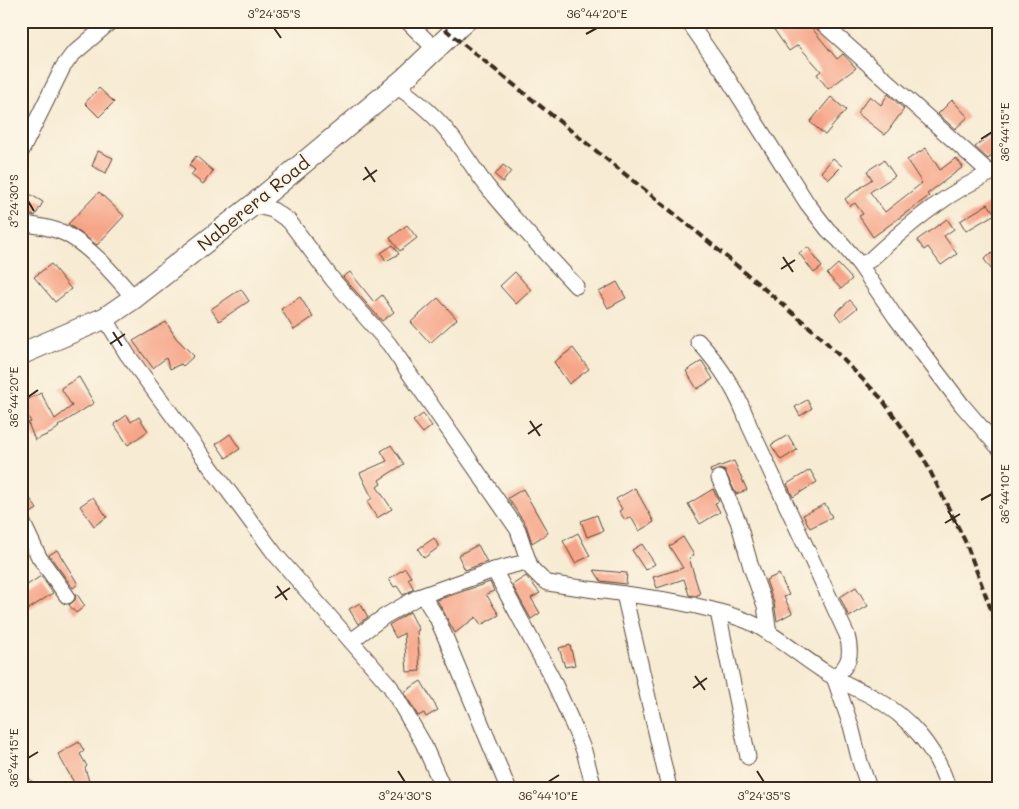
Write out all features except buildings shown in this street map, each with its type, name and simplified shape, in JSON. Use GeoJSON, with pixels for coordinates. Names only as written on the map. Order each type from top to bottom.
{"type":"FeatureCollection","features":[{"type":"Feature","properties":{"kind":"street"},"geometry":{"type":"LineString","coordinates":[[407,21],[436,50]]}},
{"type":"Feature","properties":{"kind":"street","name":"Naberera Road"},"geometry":{"type":"LineString","coordinates":[[21,354],[106,318],[134,298],[253,204],[396,86],[465,21]]}},
{"type":"Feature","properties":{"kind":"street"},"geometry":{"type":"LineString","coordinates":[[688,21],[723,71],[807,203],[828,230],[860,265],[896,318],[962,405],[998,447]]}},
{"type":"Feature","properties":{"kind":"street"},"geometry":{"type":"LineString","coordinates":[[820,21],[994,171],[929,209],[870,260],[860,265]]}},
{"type":"Feature","properties":{"kind":"street"},"geometry":{"type":"LineString","coordinates":[[21,152],[63,67],[72,55],[110,22]]}},
{"type":"Feature","properties":{"kind":"street"},"geometry":{"type":"LineString","coordinates":[[396,86],[412,97],[440,123],[490,190],[576,286]]}},
{"type":"Feature","properties":{"kind":"street"},"geometry":{"type":"LineString","coordinates":[[253,204],[273,210],[289,221],[333,280],[389,344],[518,530],[528,565],[542,579],[548,583],[699,606],[744,619],[834,677],[880,701],[906,720],[932,752],[945,777],[948,788]]}},
{"type":"Feature","properties":{"kind":"street"},"geometry":{"type":"LineString","coordinates":[[21,223],[53,229],[66,234],[102,262],[134,298]]}},
{"type":"Feature","properties":{"kind":"street"},"geometry":{"type":"LineString","coordinates":[[106,318],[127,354],[275,554],[324,613],[390,686],[423,743],[443,788]]}},
{"type":"Feature","properties":{"kind":"street"},"geometry":{"type":"LineString","coordinates":[[698,341],[709,353],[738,395],[749,425],[847,635],[850,646],[847,664],[834,677]]}},
{"type":"Feature","properties":{"kind":"street"},"geometry":{"type":"LineString","coordinates":[[719,478],[738,521],[751,567],[765,606],[769,634]]}},
{"type":"Feature","properties":{"kind":"street"},"geometry":{"type":"LineString","coordinates":[[21,519],[39,556],[67,596]]}},
{"type":"Feature","properties":{"kind":"street"},"geometry":{"type":"LineString","coordinates":[[351,641],[402,605],[494,570],[528,563]]}},
{"type":"Feature","properties":{"kind":"street"},"geometry":{"type":"LineString","coordinates":[[494,570],[556,686],[584,751],[594,788]]}},
{"type":"Feature","properties":{"kind":"street"},"geometry":{"type":"LineString","coordinates":[[624,594],[669,788]]}},
{"type":"Feature","properties":{"kind":"street"},"geometry":{"type":"LineString","coordinates":[[423,596],[437,618],[448,642],[508,788]]}},
{"type":"Feature","properties":{"kind":"street"},"geometry":{"type":"LineString","coordinates":[[718,612],[748,757]]}},
{"type":"Feature","properties":{"kind":"street"},"geometry":{"type":"LineString","coordinates":[[834,677],[869,788]]}},
{"type":"Feature","properties":{"kind":"street"},"geometry":{"type":"LineString","coordinates":[[21,780],[27,788]]}},
{"type":"Feature","properties":{"kind":"railway"},"geometry":{"type":"LineString","coordinates":[[436,21],[697,232],[820,336],[881,398],[922,455],[966,543],[998,628]]}}]}
